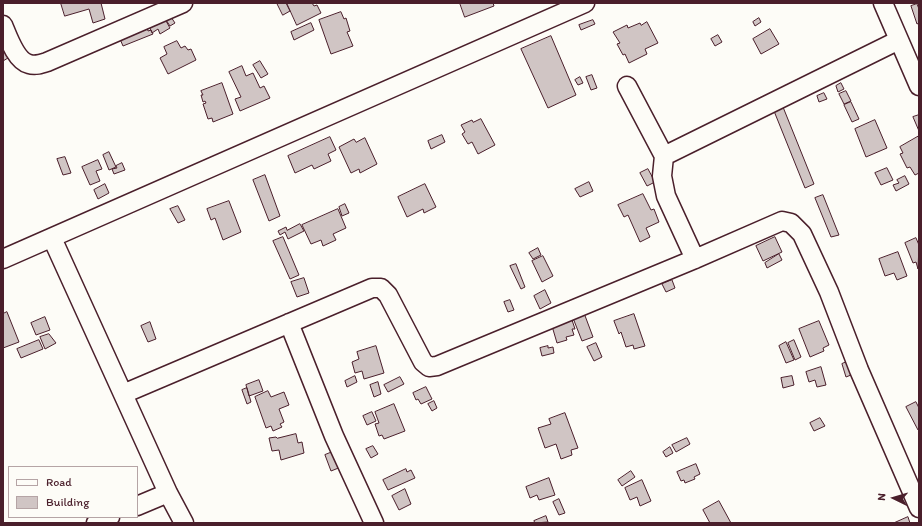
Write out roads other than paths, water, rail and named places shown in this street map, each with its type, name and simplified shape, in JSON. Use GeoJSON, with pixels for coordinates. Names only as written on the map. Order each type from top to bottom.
{"type":"FeatureCollection","features":[{"type":"Feature","properties":{"kind":"street"},"geometry":{"type":"LineString","coordinates":[[3,25],[20,59],[28,64],[36,65],[47,62],[183,3]]}},
{"type":"Feature","properties":{"kind":"street"},"geometry":{"type":"LineString","coordinates":[[3,259],[563,7],[585,3]]}},
{"type":"Feature","properties":{"kind":"street"},"geometry":{"type":"LineString","coordinates":[[883,3],[919,86]]}},
{"type":"Feature","properties":{"kind":"street"},"geometry":{"type":"LineString","coordinates":[[664,156],[899,40]]}},
{"type":"Feature","properties":{"kind":"street"},"geometry":{"type":"LineString","coordinates":[[627,86],[664,156],[662,176],[666,196],[695,259]]}},
{"type":"Feature","properties":{"kind":"street"},"geometry":{"type":"LineString","coordinates":[[123,394],[372,288],[381,288],[388,295],[423,362],[429,367],[437,366],[695,259],[782,221],[791,223],[802,234],[829,292],[859,370],[919,508]]}},
{"type":"Feature","properties":{"kind":"street"},"geometry":{"type":"LineString","coordinates":[[52,238],[168,494],[184,523]]}},
{"type":"Feature","properties":{"kind":"street"},"geometry":{"type":"LineString","coordinates":[[289,323],[334,436],[374,523]]}},
{"type":"Feature","properties":{"kind":"street"},"geometry":{"type":"LineString","coordinates":[[138,506],[168,494]]}},
{"type":"Feature","properties":{"kind":"street"},"geometry":{"type":"LineString","coordinates":[[96,523],[108,518]]}}]}
